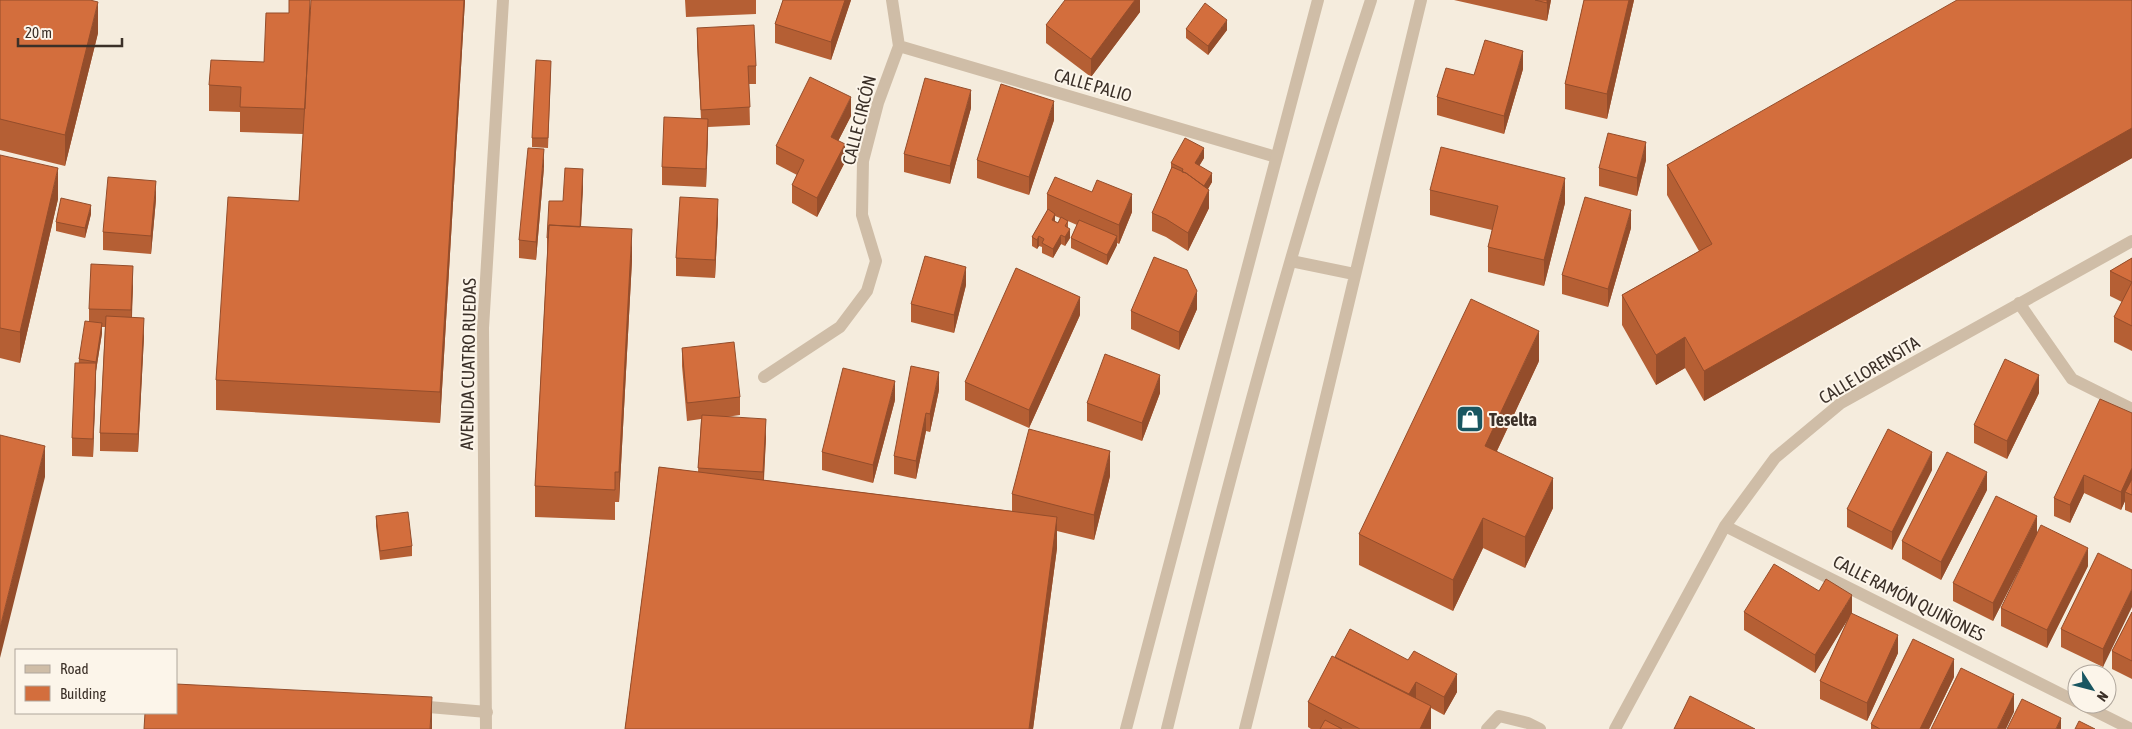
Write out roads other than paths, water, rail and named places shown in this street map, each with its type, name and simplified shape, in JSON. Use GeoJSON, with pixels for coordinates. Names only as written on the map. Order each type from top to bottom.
{"type":"FeatureCollection","features":[{"type":"Feature","properties":{"kind":"street","name":"AVENIDA CUATRO RUEDAS"},"geometry":{"type":"LineString","coordinates":[[486,729],[483,328],[503,0]]}},
{"type":"Feature","properties":{"kind":"street","name":"CALLE CIRCÓN"},"geometry":{"type":"LineString","coordinates":[[764,376],[840,327],[867,291],[876,260],[862,215],[863,161],[878,103],[899,46],[892,0]]}},
{"type":"Feature","properties":{"kind":"street"},"geometry":{"type":"LineString","coordinates":[[1126,729],[1318,0]]}},
{"type":"Feature","properties":{"kind":"street"},"geometry":{"type":"LineString","coordinates":[[1167,729],[1216,531],[1336,106],[1371,0]]}},
{"type":"Feature","properties":{"kind":"street"},"geometry":{"type":"LineString","coordinates":[[1245,729],[1305,493],[1354,274],[1421,0]]}},
{"type":"Feature","properties":{"kind":"street","name":"CALLE PALIO"},"geometry":{"type":"LineString","coordinates":[[899,46],[1276,157]]}},
{"type":"Feature","properties":{"kind":"street","name":"CALLE LORENSITA"},"geometry":{"type":"LineString","coordinates":[[1614,729],[1725,526],[1775,458],[1841,403],[2132,241]]}},
{"type":"Feature","properties":{"kind":"street"},"geometry":{"type":"LineString","coordinates":[[1292,261],[1354,274]]}},
{"type":"Feature","properties":{"kind":"street"},"geometry":{"type":"LineString","coordinates":[[2019,303],[2072,379],[2132,409]]}},
{"type":"Feature","properties":{"kind":"street","name":"CALLE RAMÓN QUIÑONES"},"geometry":{"type":"LineString","coordinates":[[1725,526],[2067,697]]}},
{"type":"Feature","properties":{"kind":"street"},"geometry":{"type":"LineString","coordinates":[[409,706],[487,712]]}},
{"type":"Feature","properties":{"kind":"street"},"geometry":{"type":"LineString","coordinates":[[2101,714],[2131,729]]}},
{"type":"Feature","properties":{"kind":"street"},"geometry":{"type":"LineString","coordinates":[[1486,729],[1499,716],[1528,723],[1540,729]]}},
{"type":"Feature","properties":{"kind":"place","name":"Teselta"},"geometry":{"type":"Point","coordinates":[1470,419]}}]}
